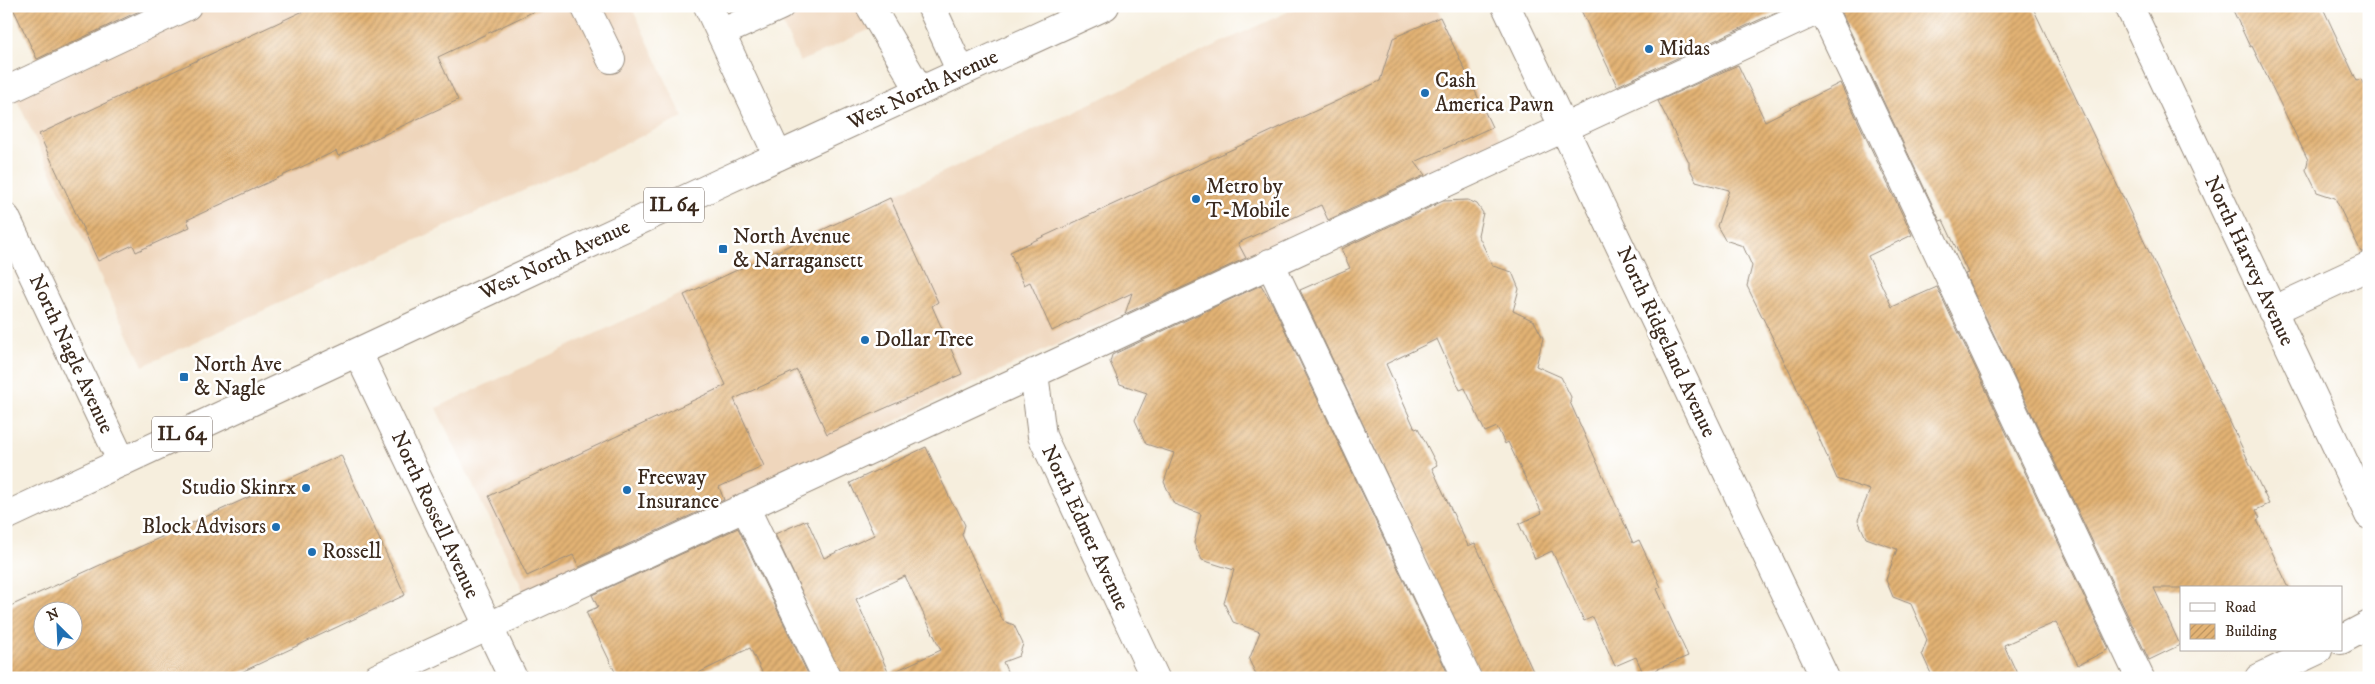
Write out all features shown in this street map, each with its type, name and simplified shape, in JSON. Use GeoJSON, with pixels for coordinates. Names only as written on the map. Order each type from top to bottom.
{"type":"FeatureCollection","features":[{"type":"Feature","properties":{"kind":"street"},"geometry":{"type":"LineString","coordinates":[[6,90],[187,6]]}},
{"type":"Feature","properties":{"kind":"street"},"geometry":{"type":"LineString","coordinates":[[585,6],[611,59]]}},
{"type":"Feature","properties":{"kind":"street"},"geometry":{"type":"LineString","coordinates":[[708,6],[778,156]]}},
{"type":"Feature","properties":{"kind":"street"},"geometry":{"type":"LineString","coordinates":[[720,33],[780,6]]}},
{"type":"Feature","properties":{"kind":"street"},"geometry":{"type":"LineString","coordinates":[[870,6],[920,91]]}},
{"type":"Feature","properties":{"kind":"street"},"geometry":{"type":"LineString","coordinates":[[931,6],[961,72]]}},
{"type":"Feature","properties":{"kind":"street","name":"West North Avenue"},"geometry":{"type":"LineString","coordinates":[[6,516],[778,156],[1105,6]]}},
{"type":"Feature","properties":{"kind":"street","name":"North Ridgeland Avenue"},"geometry":{"type":"LineString","coordinates":[[1506,6],[1825,678]]}},
{"type":"Feature","properties":{"kind":"street","name":"North Harvey Avenue"},"geometry":{"type":"LineString","coordinates":[[2129,6],[2369,515]]}},
{"type":"Feature","properties":{"kind":"street"},"geometry":{"type":"LineString","coordinates":[[377,678],[1824,7],[2140,678]]}},
{"type":"Feature","properties":{"kind":"street","name":"North Nagle Avenue"},"geometry":{"type":"LineString","coordinates":[[6,218],[122,462]]}},
{"type":"Feature","properties":{"kind":"street"},"geometry":{"type":"LineString","coordinates":[[1270,263],[1467,678]]}},
{"type":"Feature","properties":{"kind":"street"},"geometry":{"type":"LineString","coordinates":[[2272,311],[2369,266]]}},
{"type":"Feature","properties":{"kind":"street","name":"North Rossell Avenue"},"geometry":{"type":"LineString","coordinates":[[358,353],[512,678]]}},
{"type":"Feature","properties":{"kind":"street","name":"North Edmer Avenue"},"geometry":{"type":"LineString","coordinates":[[1034,373],[1042,436],[1155,678]]}},
{"type":"Feature","properties":{"kind":"street"},"geometry":{"type":"LineString","coordinates":[[745,507],[828,678]]}},
{"type":"Feature","properties":{"kind":"street"},"geometry":{"type":"LineString","coordinates":[[2342,639],[2369,625]]}},
{"type":"Feature","properties":{"kind":"street"},"geometry":{"type":"LineString","coordinates":[[2259,678],[2314,652]]}},
{"type":"Feature","properties":{"kind":"shaded area"},"geometry":{"type":"Polygon","coordinates":[[[215,6],[631,6],[683,117],[143,366],[16,98],[215,6]]]}},
{"type":"Feature","properties":{"kind":"shaded area"},"geometry":{"type":"Polygon","coordinates":[[[774,6],[888,6],[894,18],[800,62],[774,6]]]}},
{"type":"Feature","properties":{"kind":"shaded area"},"geometry":{"type":"Polygon","coordinates":[[[1300,6],[1436,6],[1500,139],[969,385],[832,452],[525,594],[436,408],[1300,6]]]}},
{"type":"Feature","properties":{"kind":"building"},"geometry":{"type":"Polygon","coordinates":[[[12,6],[150,6],[37,59],[12,6]]]}},
{"type":"Feature","properties":{"kind":"building"},"geometry":{"type":"Polygon","coordinates":[[[314,6],[545,6],[438,57],[458,100],[338,156],[336,151],[187,220],[190,227],[136,252],[133,245],[98,261],[39,134],[314,6]]]}},
{"type":"Feature","properties":{"kind":"building","name":"Midas"},"geometry":{"type":"Polygon","coordinates":[[[1579,6],[1789,6],[1617,86],[1579,6]]]}},
{"type":"Feature","properties":{"kind":"building"},"geometry":{"type":"Polygon","coordinates":[[[1842,6],[2032,6],[2269,504],[2256,510],[2260,518],[2257,520],[2288,586],[2180,586],[2180,588],[2154,588],[2180,645],[2149,660],[1965,274],[1968,273],[1943,220],[1940,221],[1841,12],[1842,6]]]}},
{"type":"Feature","properties":{"kind":"building"},"geometry":{"type":"Polygon","coordinates":[[[2231,6],[2322,6],[2357,81],[2361,79],[2369,96],[2369,251],[2361,252],[2335,198],[2317,192],[2306,170],[2308,160],[2231,6]]]}},
{"type":"Feature","properties":{"kind":"building"},"geometry":{"type":"Polygon","coordinates":[[[1440,17],[1492,127],[1415,162],[1425,175],[1328,220],[1321,205],[1238,243],[1246,258],[1125,314],[1132,293],[1052,331],[1030,282],[1024,285],[1010,252],[1380,81],[1393,38],[1440,17]]]}},
{"type":"Feature","properties":{"kind":"building"},"geometry":{"type":"Polygon","coordinates":[[[1738,65],[1765,121],[1840,83],[1912,235],[1868,256],[1892,307],[1937,287],[2109,649],[2078,665],[2056,622],[2004,645],[2019,678],[1933,678],[1922,654],[1927,640],[1911,604],[1893,597],[1886,580],[1897,549],[1866,538],[1858,520],[1870,490],[1837,479],[1791,375],[1747,286],[1752,266],[1743,246],[1725,240],[1717,226],[1729,190],[1696,181],[1689,167],[1689,162],[1658,101],[1738,65]]]}},
{"type":"Feature","properties":{"kind":"building"},"geometry":{"type":"Polygon","coordinates":[[[890,198],[938,302],[932,306],[962,374],[827,434],[797,370],[734,399],[764,466],[719,487],[724,500],[579,567],[573,555],[527,576],[489,496],[726,385],[684,295],[890,198]]]}},
{"type":"Feature","properties":{"kind":"building"},"geometry":{"type":"Polygon","coordinates":[[[1468,200],[1477,204],[1483,213],[1478,235],[1493,266],[1512,272],[1519,289],[1513,311],[1534,321],[1543,338],[1536,366],[1561,377],[1571,397],[1570,402],[1633,543],[1639,540],[1661,587],[1657,589],[1688,656],[1644,675],[1636,657],[1615,666],[1593,617],[1584,621],[1552,551],[1535,559],[1519,524],[1542,513],[1508,442],[1505,444],[1497,427],[1485,432],[1465,388],[1460,390],[1437,339],[1386,364],[1415,429],[1418,428],[1437,465],[1432,468],[1468,546],[1475,543],[1536,678],[1482,678],[1300,290],[1350,268],[1341,249],[1443,201],[1468,200]]]}},
{"type":"Feature","properties":{"kind":"building"},"geometry":{"type":"Polygon","coordinates":[[[1261,285],[1272,303],[1450,678],[1258,678],[1249,660],[1260,632],[1233,622],[1224,603],[1234,570],[1202,560],[1194,543],[1201,514],[1174,504],[1164,482],[1174,453],[1146,444],[1135,420],[1147,393],[1120,384],[1110,362],[1112,355],[1261,285]]]}},
{"type":"Feature","properties":{"kind":"building"},"geometry":{"type":"Polygon","coordinates":[[[926,447],[953,505],[956,507],[965,525],[962,535],[1003,621],[1014,625],[1023,644],[1019,656],[1003,662],[1010,678],[842,678],[775,534],[807,520],[824,558],[874,535],[850,483],[926,447]],[[905,576],[856,599],[889,674],[941,650],[905,576]]]}},
{"type":"Feature","properties":{"kind":"building"},"geometry":{"type":"Polygon","coordinates":[[[341,455],[405,595],[229,678],[6,678],[6,608],[341,455]]]}},
{"type":"Feature","properties":{"kind":"building"},"geometry":{"type":"Polygon","coordinates":[[[738,528],[810,678],[765,678],[750,648],[688,678],[618,678],[586,612],[598,607],[592,595],[738,528]]]}},
{"type":"Feature","properties":{"kind":"place","name":"Midas"},"geometry":{"type":"Point","coordinates":[1649,49]}},
{"type":"Feature","properties":{"kind":"place","name":"Cash America Pawn"},"geometry":{"type":"Point","coordinates":[1425,93]}},
{"type":"Feature","properties":{"kind":"place","name":"Metro by T-Mobile"},"geometry":{"type":"Point","coordinates":[1196,199]}},
{"type":"Feature","properties":{"kind":"place","name":"North Avenue & Narragansett"},"geometry":{"type":"Point","coordinates":[723,249]}},
{"type":"Feature","properties":{"kind":"place","name":"Dollar Tree"},"geometry":{"type":"Point","coordinates":[865,340]}},
{"type":"Feature","properties":{"kind":"place","name":"North Ave & Nagle"},"geometry":{"type":"Point","coordinates":[184,377]}},
{"type":"Feature","properties":{"kind":"place","name":"Studio Skinrx"},"geometry":{"type":"Point","coordinates":[306,488]}},
{"type":"Feature","properties":{"kind":"place","name":"Freeway Insurance"},"geometry":{"type":"Point","coordinates":[627,490]}},
{"type":"Feature","properties":{"kind":"place","name":"Block Advisors"},"geometry":{"type":"Point","coordinates":[276,527]}},
{"type":"Feature","properties":{"kind":"place","name":"Rossell"},"geometry":{"type":"Point","coordinates":[312,552]}}]}
